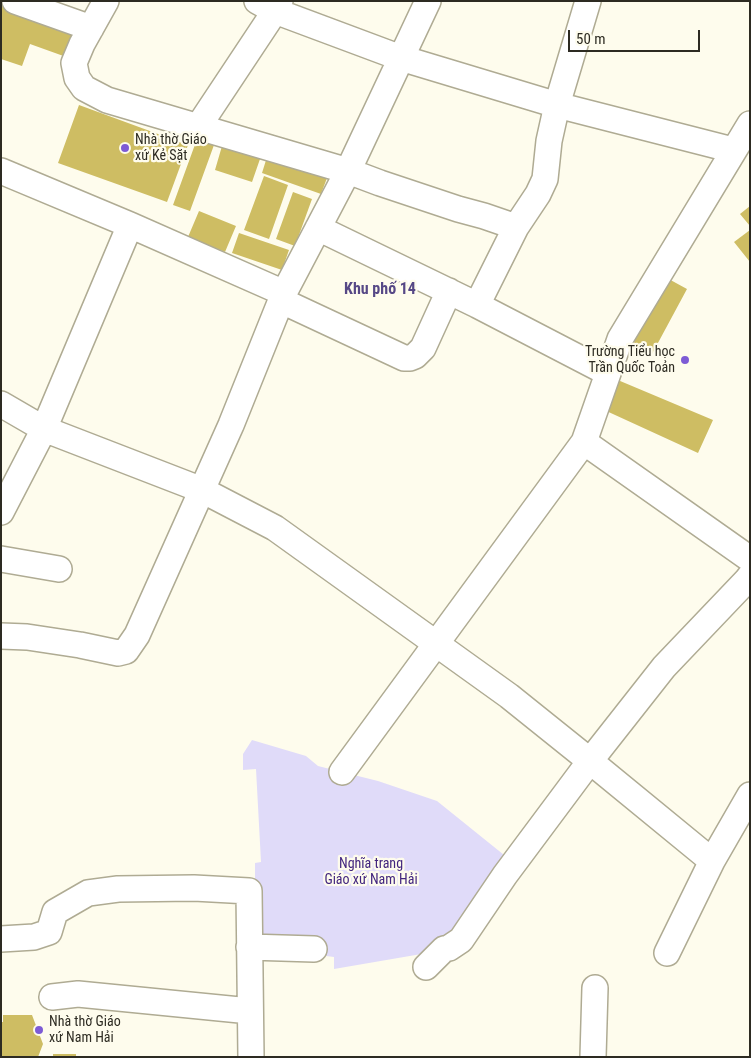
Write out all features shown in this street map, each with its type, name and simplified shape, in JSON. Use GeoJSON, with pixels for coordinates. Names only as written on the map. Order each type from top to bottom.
{"type":"FeatureCollection","features":[{"type":"Feature","properties":{"kind":"street"},"geometry":{"type":"LineString","coordinates":[[15,1],[92,28]]}},
{"type":"Feature","properties":{"kind":"street"},"geometry":{"type":"LineString","coordinates":[[106,1],[74,63],[76,78],[84,88],[107,100],[348,171],[516,227]]}},
{"type":"Feature","properties":{"kind":"street"},"geometry":{"type":"LineString","coordinates":[[1,636],[27,637],[118,653],[126,650],[137,636],[231,425],[283,297],[348,171],[428,1]]}},
{"type":"Feature","properties":{"kind":"street"},"geometry":{"type":"LineString","coordinates":[[477,305],[516,227],[538,194],[545,179],[549,142],[557,105],[588,1]]}},
{"type":"Feature","properties":{"kind":"street"},"geometry":{"type":"LineString","coordinates":[[198,127],[271,4],[401,58],[557,105],[733,150]]}},
{"type":"Feature","properties":{"kind":"street"},"geometry":{"type":"LineString","coordinates":[[342,772],[584,442],[620,338],[750,124]]}},
{"type":"Feature","properties":{"kind":"street"},"geometry":{"type":"LineString","coordinates":[[1,171],[130,224],[283,297],[404,358],[415,356],[423,348],[449,291]]}},
{"type":"Feature","properties":{"kind":"street"},"geometry":{"type":"LineString","coordinates":[[1,512],[44,428],[130,224]]}},
{"type":"Feature","properties":{"kind":"street"},"geometry":{"type":"LineString","coordinates":[[318,228],[449,291],[608,373]]}},
{"type":"Feature","properties":{"kind":"street"},"geometry":{"type":"LineString","coordinates":[[1,404],[44,428],[202,490],[275,528],[509,696],[712,861]]}},
{"type":"Feature","properties":{"kind":"street"},"geometry":{"type":"LineString","coordinates":[[584,442],[750,559]]}},
{"type":"Feature","properties":{"kind":"street"},"geometry":{"type":"LineString","coordinates":[[1,559],[59,569]]}},
{"type":"Feature","properties":{"kind":"street"},"geometry":{"type":"LineString","coordinates":[[426,967],[444,949],[449,948],[460,940],[505,875],[590,761],[664,667],[750,576]]}},
{"type":"Feature","properties":{"kind":"street"},"geometry":{"type":"LineString","coordinates":[[667,953],[712,861],[750,795]]}},
{"type":"Feature","properties":{"kind":"street"},"geometry":{"type":"LineString","coordinates":[[1,939],[34,937],[49,932],[55,912],[88,893],[118,889],[194,888],[249,891],[251,1057]]}},
{"type":"Feature","properties":{"kind":"street"},"geometry":{"type":"LineString","coordinates":[[249,948],[314,950]]}},
{"type":"Feature","properties":{"kind":"street"},"geometry":{"type":"LineString","coordinates":[[593,1057],[595,988]]}},
{"type":"Feature","properties":{"kind":"street"},"geometry":{"type":"LineString","coordinates":[[52,997],[78,994],[250,1010]]}},
{"type":"Feature","properties":{"kind":"green space","name":"Nghĩa trang Giáo xứ Nam Hải"},"geometry":{"type":"Polygon","coordinates":[[[252,740],[306,756],[318,766],[378,781],[437,801],[509,859],[456,935],[433,952],[334,969],[334,957],[326,956],[317,943],[255,942],[255,863],[261,862],[256,769],[243,770],[243,754],[252,740]]]}},
{"type":"Feature","properties":{"kind":"building"},"geometry":{"type":"Polygon","coordinates":[[[1,3],[83,31],[69,58],[30,44],[22,66],[1,59],[1,3]]]}},
{"type":"Feature","properties":{"kind":"building"},"geometry":{"type":"Polygon","coordinates":[[[79,105],[188,145],[167,202],[58,163],[79,105]]]}},
{"type":"Feature","properties":{"kind":"building"},"geometry":{"type":"Polygon","coordinates":[[[197,139],[214,145],[190,211],[173,205],[197,139]]]}},
{"type":"Feature","properties":{"kind":"building"},"geometry":{"type":"Polygon","coordinates":[[[222,146],[260,159],[252,182],[215,170],[222,146]]]}},
{"type":"Feature","properties":{"kind":"building"},"geometry":{"type":"Polygon","coordinates":[[[267,157],[327,178],[321,194],[262,173],[267,157]]]}},
{"type":"Feature","properties":{"kind":"building"},"geometry":{"type":"Polygon","coordinates":[[[264,176],[288,185],[269,239],[244,230],[264,176]]]}},
{"type":"Feature","properties":{"kind":"building"},"geometry":{"type":"Polygon","coordinates":[[[293,192],[312,199],[295,246],[276,239],[293,192]]]}},
{"type":"Feature","properties":{"kind":"building"},"geometry":{"type":"Polygon","coordinates":[[[750,206],[750,226],[740,214],[750,206]]]}},
{"type":"Feature","properties":{"kind":"building"},"geometry":{"type":"Polygon","coordinates":[[[199,211],[236,226],[225,252],[188,237],[199,211]]]}},
{"type":"Feature","properties":{"kind":"building"},"geometry":{"type":"Polygon","coordinates":[[[750,230],[750,262],[734,242],[750,230]]]}},
{"type":"Feature","properties":{"kind":"building"},"geometry":{"type":"Polygon","coordinates":[[[239,233],[289,250],[282,270],[232,253],[239,233]]]}},
{"type":"Feature","properties":{"kind":"building"},"geometry":{"type":"Polygon","coordinates":[[[665,277],[687,289],[652,354],[626,341],[665,277]]]}},
{"type":"Feature","properties":{"kind":"building"},"geometry":{"type":"Polygon","coordinates":[[[613,378],[713,420],[698,453],[602,409],[613,378]]]}},
{"type":"Feature","properties":{"kind":"building"},"geometry":{"type":"Polygon","coordinates":[[[3,1015],[32,1015],[43,1044],[38,1057],[1,1057],[1,1022],[3,1022],[3,1015]]]}},
{"type":"Feature","properties":{"kind":"building"},"geometry":{"type":"Polygon","coordinates":[[[53,1054],[76,1054],[76,1057],[53,1057],[53,1054]]]}},
{"type":"Feature","properties":{"kind":"place","name":"Nhà thờ Giáo xứ Kẻ Sặt"},"geometry":{"type":"Point","coordinates":[125,148]}},
{"type":"Feature","properties":{"kind":"place","name":"Trường Tiểu học Trần Quốc Toản"},"geometry":{"type":"Point","coordinates":[685,360]}},
{"type":"Feature","properties":{"kind":"place","name":"Nhà thờ Giáo xứ Nam Hải"},"geometry":{"type":"Point","coordinates":[39,1030]}},
{"type":"Feature","properties":{"kind":"district","name":"Khu phố 14"},"geometry":{"type":"Point","coordinates":[380,290]}}]}
